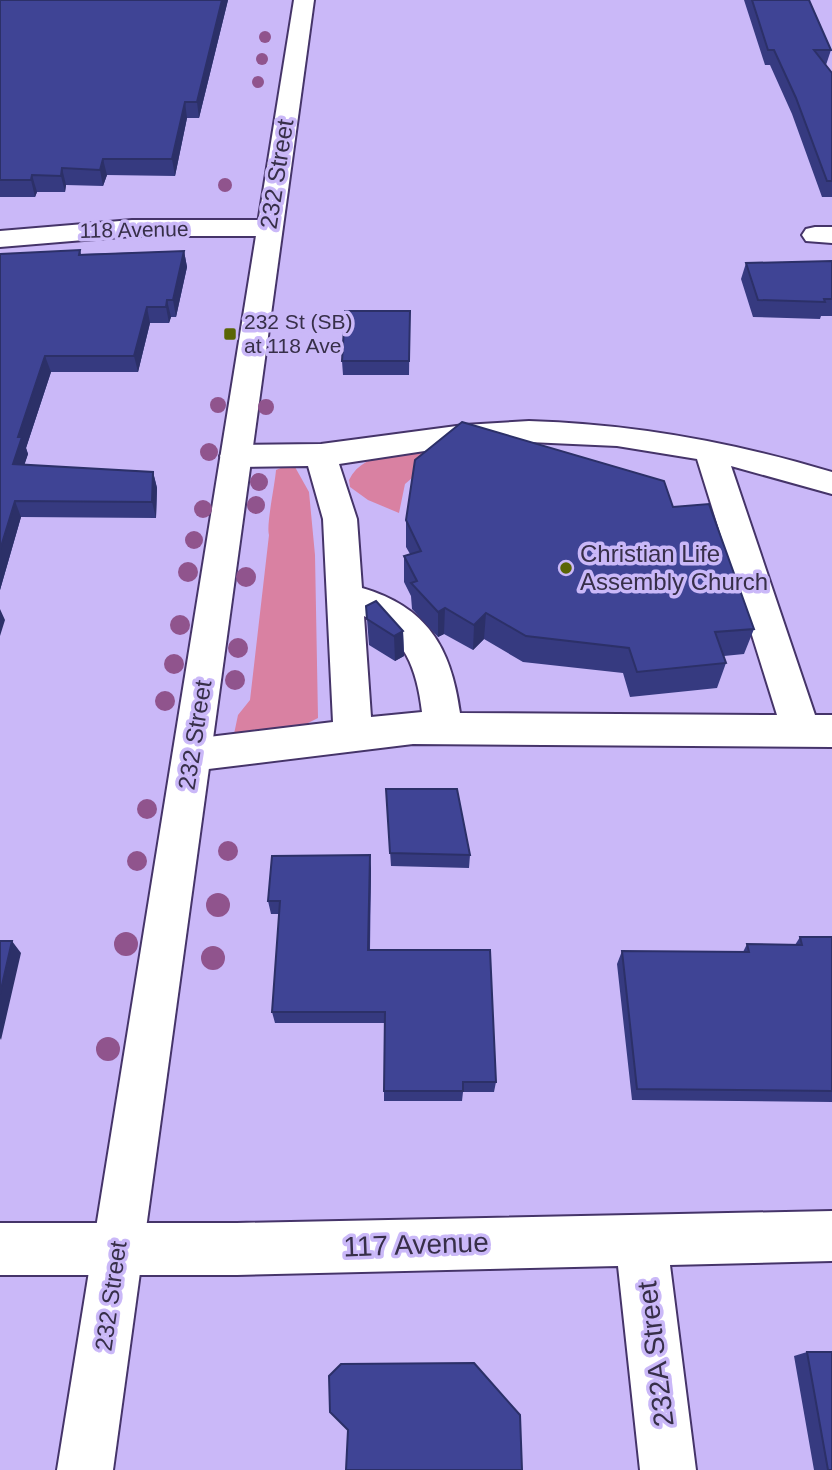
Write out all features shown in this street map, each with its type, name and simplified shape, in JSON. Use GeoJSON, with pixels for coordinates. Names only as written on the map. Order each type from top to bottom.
{"type":"FeatureCollection","features":[{"type":"Feature","properties":{"kind":"main road","name":"232 Street"},"geometry":{"type":"LineString","coordinates":[[85,1470],[304,0]]}},
{"type":"Feature","properties":{"kind":"main road","name":"118 Avenue"},"geometry":{"type":"LineString","coordinates":[[0,239],[132,228],[268,228]]}},
{"type":"Feature","properties":{"kind":"main road"},"geometry":{"type":"LineString","coordinates":[[236,456],[320,455],[487,433],[608,438],[710,451],[832,483]]}},
{"type":"Feature","properties":{"kind":"main road"},"geometry":{"type":"LineString","coordinates":[[192,755],[260,748],[353,733],[443,729],[816,731],[710,451]]}},
{"type":"Feature","properties":{"kind":"main road"},"geometry":{"type":"LineString","coordinates":[[320,455],[341,519],[353,733]]}},
{"type":"Feature","properties":{"kind":"main road"},"geometry":{"type":"LineString","coordinates":[[344,596],[372,603],[398,616],[426,649],[440,694],[443,729]]}},
{"type":"Feature","properties":{"kind":"main road","name":"117 Avenue"},"geometry":{"type":"LineString","coordinates":[[0,1249],[237,1249],[641,1238],[832,1236]]}},
{"type":"Feature","properties":{"kind":"main road","name":"232A Street"},"geometry":{"type":"LineString","coordinates":[[641,1238],[668,1470]]}},
{"type":"Feature","properties":{"kind":"shaded area"},"geometry":{"type":"Polygon","coordinates":[[[447,448],[405,484],[399,513],[368,500],[350,487],[349,480],[356,470],[378,457],[406,451],[447,448]]]}},
{"type":"Feature","properties":{"kind":"shaded area"},"geometry":{"type":"Polygon","coordinates":[[[295,467],[309,492],[315,555],[318,718],[302,726],[234,734],[238,715],[250,700],[276,470],[295,467]]]}},
{"type":"Feature","properties":{"kind":"building"},"geometry":{"type":"Polygon","coordinates":[[[0,0],[222,0],[197,102],[185,102],[172,159],[103,159],[100,170],[62,168],[61,176],[32,175],[31,180],[0,180],[0,0]]]}},
{"type":"Feature","properties":{"kind":"building"},"geometry":{"type":"Polygon","coordinates":[[[752,0],[809,0],[831,50],[814,50],[832,73],[832,181],[827,181],[796,98],[774,50],[768,50],[752,0]]]}},
{"type":"Feature","properties":{"kind":"building"},"geometry":{"type":"Polygon","coordinates":[[[80,250],[79,255],[184,251],[173,300],[167,300],[166,307],[147,307],[134,356],[45,356],[18,437],[22,437],[13,464],[153,472],[152,502],[15,501],[0,550],[0,254],[80,250]]]}},
{"type":"Feature","properties":{"kind":"building"},"geometry":{"type":"Polygon","coordinates":[[[832,261],[832,299],[824,299],[825,302],[758,300],[746,263],[832,261]]]}},
{"type":"Feature","properties":{"kind":"building"},"geometry":{"type":"Polygon","coordinates":[[[345,311],[410,311],[409,361],[342,361],[345,311]]]}},
{"type":"Feature","properties":{"kind":"building","name":"Christian Life Assembly Church"},"geometry":{"type":"Polygon","coordinates":[[[462,422],[664,481],[673,507],[709,504],[754,629],[715,632],[726,663],[637,672],[629,648],[526,636],[486,613],[474,625],[445,608],[438,612],[411,583],[417,581],[404,556],[421,551],[406,520],[415,460],[462,422]]]}},
{"type":"Feature","properties":{"kind":"building"},"geometry":{"type":"Polygon","coordinates":[[[376,601],[403,631],[394,636],[367,619],[366,606],[376,601]]]}},
{"type":"Feature","properties":{"kind":"building"},"geometry":{"type":"Polygon","coordinates":[[[386,789],[457,789],[470,855],[390,853],[386,789]]]}},
{"type":"Feature","properties":{"kind":"building"},"geometry":{"type":"Polygon","coordinates":[[[370,855],[368,950],[490,950],[496,1082],[463,1082],[463,1091],[384,1091],[385,1012],[272,1012],[280,901],[268,901],[272,856],[370,855]]]}},
{"type":"Feature","properties":{"kind":"building"},"geometry":{"type":"Polygon","coordinates":[[[800,937],[832,937],[832,1091],[637,1089],[622,951],[749,952],[747,944],[802,945],[800,937]]]}},
{"type":"Feature","properties":{"kind":"building"},"geometry":{"type":"Polygon","coordinates":[[[0,941],[12,941],[0,994],[0,941]]]}},
{"type":"Feature","properties":{"kind":"building"},"geometry":{"type":"Polygon","coordinates":[[[807,1352],[832,1352],[832,1470],[828,1470],[807,1352]]]}},
{"type":"Feature","properties":{"kind":"building"},"geometry":{"type":"Polygon","coordinates":[[[474,1363],[520,1415],[522,1470],[346,1470],[348,1430],[330,1412],[329,1376],[341,1364],[474,1363]]]}},
{"type":"Feature","properties":{"kind":"place","name":"232 St (SB) at 118 Ave"},"geometry":{"type":"Point","coordinates":[230,334]}},
{"type":"Feature","properties":{"kind":"place","name":"Christian Life Assembly Church"},"geometry":{"type":"Point","coordinates":[566,568]}}]}
